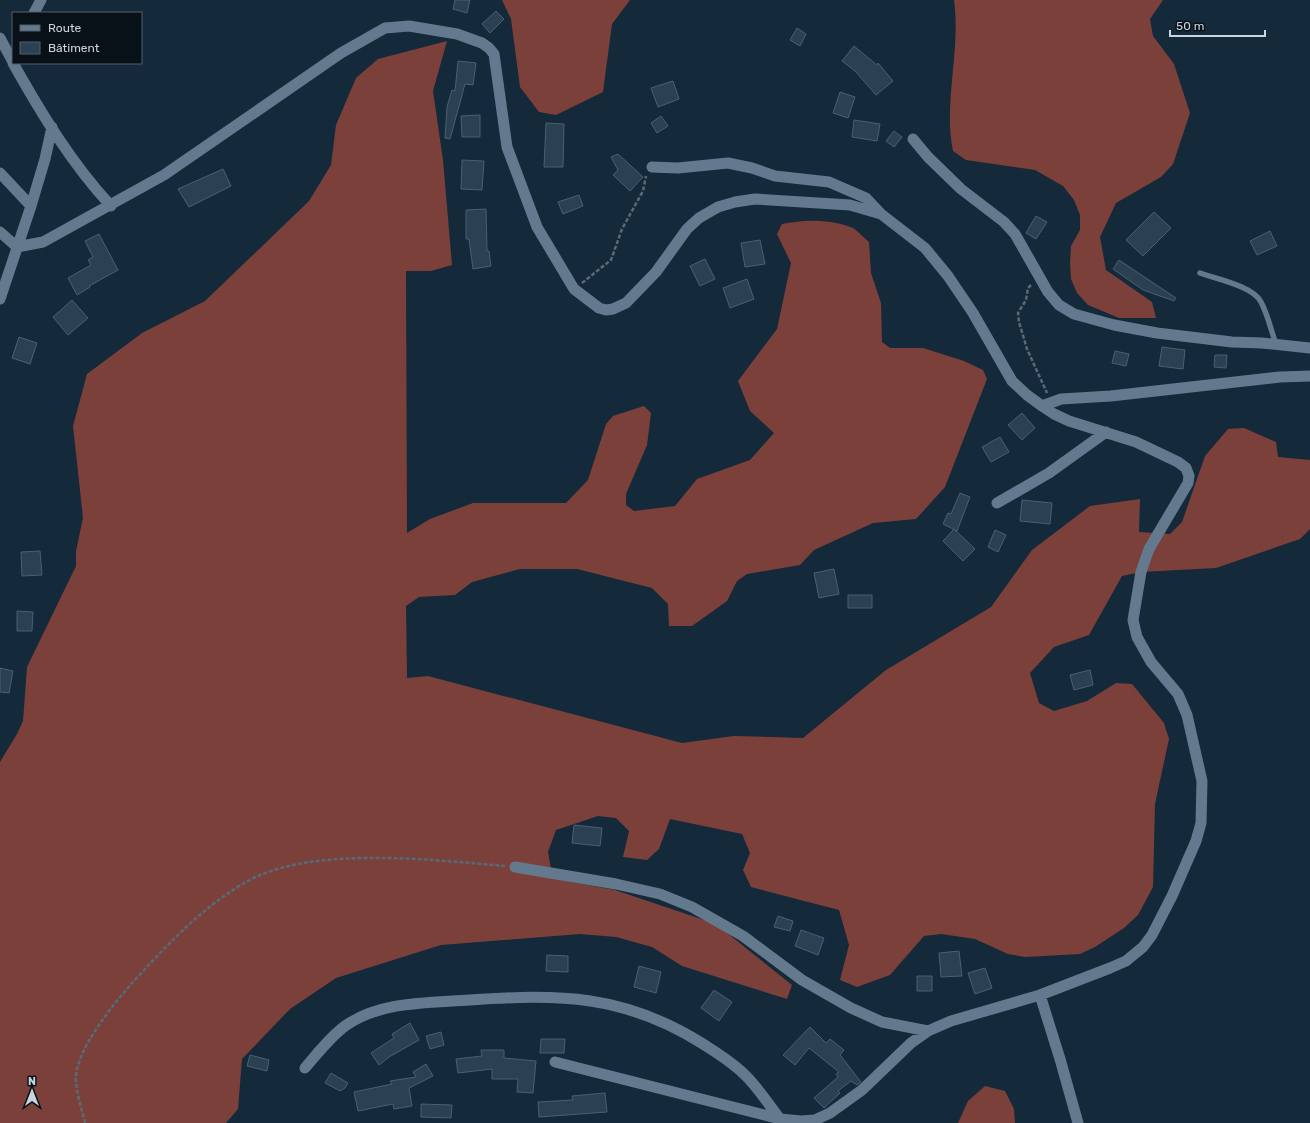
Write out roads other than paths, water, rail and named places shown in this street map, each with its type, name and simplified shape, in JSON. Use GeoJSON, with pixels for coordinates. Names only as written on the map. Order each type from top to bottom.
{"type":"FeatureCollection","features":[{"type":"Feature","properties":{"kind":"street"},"geometry":{"type":"LineString","coordinates":[[35,12],[41,0]]}},
{"type":"Feature","properties":{"kind":"street"},"geometry":{"type":"LineString","coordinates":[[17,247],[44,242],[111,206],[164,175],[341,53],[385,28],[409,26],[438,30],[482,43],[494,54],[507,147],[537,228],[574,289],[599,308],[606,310],[626,302],[656,272],[687,229],[699,218],[718,207],[735,202],[755,199],[822,202],[850,205],[881,214]]}},
{"type":"Feature","properties":{"kind":"street"},"geometry":{"type":"LineString","coordinates":[[0,38],[12,58]]}},
{"type":"Feature","properties":{"kind":"street"},"geometry":{"type":"LineString","coordinates":[[15,64],[69,154],[92,186],[111,206]]}},
{"type":"Feature","properties":{"kind":"street"},"geometry":{"type":"LineString","coordinates":[[0,299],[31,206],[45,159],[52,127]]}},
{"type":"Feature","properties":{"kind":"street"},"geometry":{"type":"LineString","coordinates":[[913,139],[928,157],[961,189],[1004,222],[1015,234],[1040,280],[1059,305],[1074,314],[1106,323],[1157,333],[1224,341],[1276,344],[1310,348]]}},
{"type":"Feature","properties":{"kind":"street"},"geometry":{"type":"LineString","coordinates":[[652,167],[678,168],[728,163],[752,168],[775,176],[829,182],[866,198],[881,214],[926,248],[948,276],[973,313],[1012,381],[1027,395],[1047,404],[1280,377],[1310,376]]}},
{"type":"Feature","properties":{"kind":"street"},"geometry":{"type":"LineString","coordinates":[[0,173],[31,206]]}},
{"type":"Feature","properties":{"kind":"street"},"geometry":{"type":"LineString","coordinates":[[0,232],[17,247]]}},
{"type":"Feature","properties":{"kind":"street"},"geometry":{"type":"LineString","coordinates":[[555,1062],[780,1119],[800,1121],[815,1120],[830,1113],[862,1090],[911,1043],[928,1031],[950,1021],[1040,995],[1126,961],[1143,947],[1152,935],[1172,896],[1196,841],[1201,823],[1202,781],[1187,715],[1178,694],[1151,662],[1137,637],[1133,620],[1141,572],[1148,549],[1188,483],[1189,476],[1186,468],[1178,462],[1136,442],[1069,421],[1054,414],[1047,404]]}},
{"type":"Feature","properties":{"kind":"street"},"geometry":{"type":"LineString","coordinates":[[998,503],[1049,473],[1106,432]]}},
{"type":"Feature","properties":{"kind":"street"},"geometry":{"type":"LineString","coordinates":[[515,867],[616,884],[660,894],[692,907],[744,936],[802,980],[851,1008],[882,1022],[928,1031]]}},
{"type":"Feature","properties":{"kind":"street"},"geometry":{"type":"LineString","coordinates":[[1040,995],[1060,1058],[1078,1123]]}},
{"type":"Feature","properties":{"kind":"street"},"geometry":{"type":"LineString","coordinates":[[305,1068],[329,1039],[345,1026],[365,1015],[389,1008],[415,1004],[533,996],[596,1000],[617,1005],[663,1022],[688,1034],[744,1073],[780,1119]]}},
{"type":"Feature","properties":{"kind":"lane"},"geometry":{"type":"LineString","coordinates":[[1200,273],[1253,293],[1261,301],[1276,344]]}}]}
